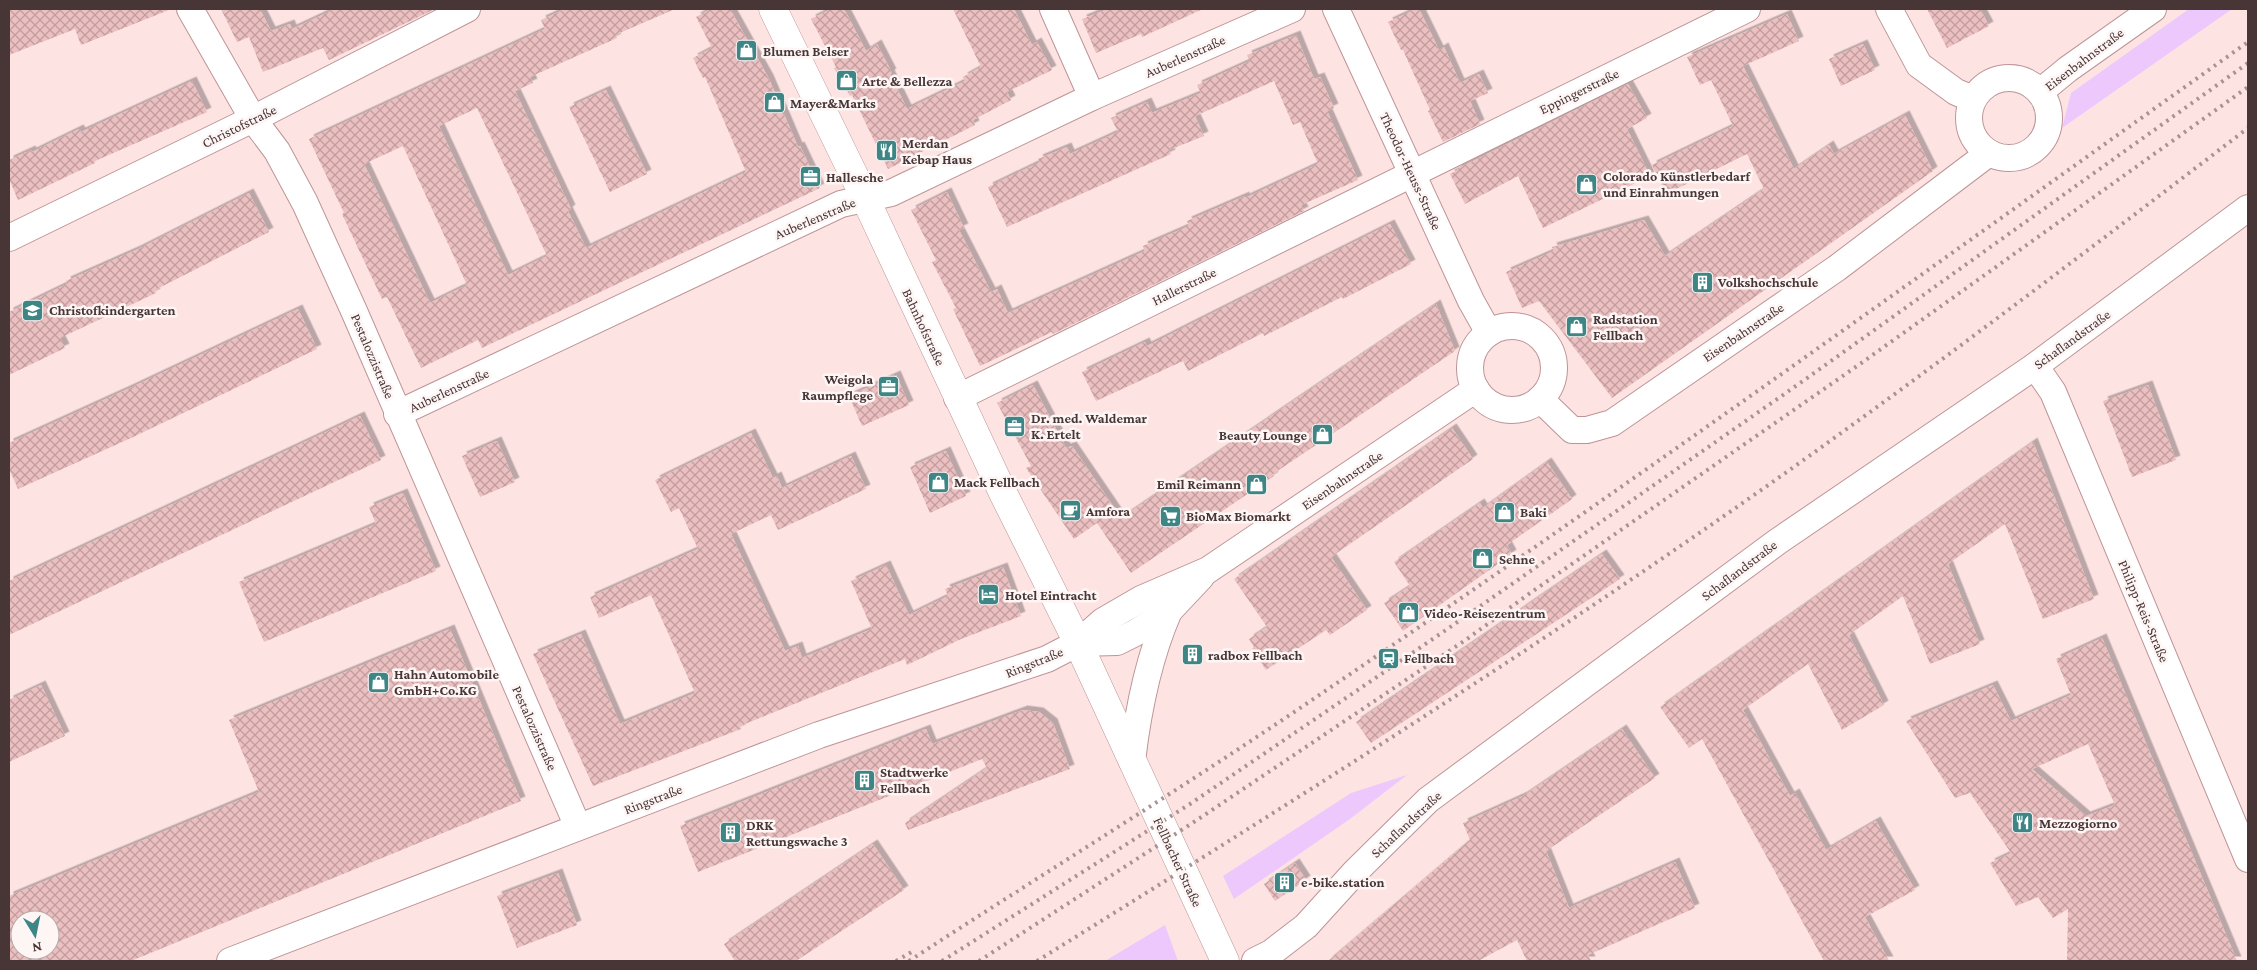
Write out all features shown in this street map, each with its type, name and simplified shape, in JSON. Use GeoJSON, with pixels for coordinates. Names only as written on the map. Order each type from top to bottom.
{"type":"FeatureCollection","features":[{"type":"Feature","properties":{"kind":"street","name":"Pestalozzistraße"},"geometry":{"type":"LineString","coordinates":[[190,9],[254,119],[278,151],[305,202],[578,827]]}},
{"type":"Feature","properties":{"kind":"street","name":"Christofstraße"},"geometry":{"type":"LineString","coordinates":[[9,238],[254,119],[467,9]]}},
{"type":"Feature","properties":{"kind":"street","name":"Bahnhofstraße"},"geometry":{"type":"LineString","coordinates":[[773,9],[865,198],[957,398],[1078,643]]}},
{"type":"Feature","properties":{"kind":"street"},"geometry":{"type":"LineString","coordinates":[[1053,9],[1092,97]]}},
{"type":"Feature","properties":{"kind":"street","name":"Auberlenstraße"},"geometry":{"type":"LineString","coordinates":[[397,414],[841,204],[891,193],[1092,97],[1292,9]]}},
{"type":"Feature","properties":{"kind":"street","name":"Theodor-Heuss-Straße"},"geometry":{"type":"LineString","coordinates":[[1336,9],[1471,301],[1489,332]]}},
{"type":"Feature","properties":{"kind":"street","name":"Eppingerstraße"},"geometry":{"type":"LineString","coordinates":[[1412,174],[1747,9]]}},
{"type":"Feature","properties":{"kind":"street"},"geometry":{"type":"LineString","coordinates":[[1889,9],[1919,65],[1956,92],[1973,99],[1969,111],[1969,124],[1972,136],[1979,146],[1989,153]]}},
{"type":"Feature","properties":{"kind":"street","name":"Eisenbahnstraße"},"geometry":{"type":"LineString","coordinates":[[2040,92],[2153,9]]}},
{"type":"Feature","properties":{"kind":"street","name":"Eisenbahnstraße"},"geometry":{"type":"LineString","coordinates":[[1540,399],[1572,430],[1587,430],[1612,422],[1837,268],[1989,153],[2000,158],[2012,159],[2024,156],[2044,140],[2048,128],[2049,115],[2046,103],[2040,92],[2030,84],[2018,79],[2005,78],[1987,85],[1973,99]]}},
{"type":"Feature","properties":{"kind":"street","name":"Hallerstraße"},"geometry":{"type":"LineString","coordinates":[[957,398],[1412,174]]}},
{"type":"Feature","properties":{"kind":"street","name":"Schaflandstraße"},"geometry":{"type":"LineString","coordinates":[[1255,961],[1271,953],[1306,926],[1355,872],[1428,800],[1777,542],[2035,366],[2248,208]]}},
{"type":"Feature","properties":{"kind":"street"},"geometry":{"type":"LineString","coordinates":[[1509,326],[1522,327],[1534,332],[1545,342],[1552,353],[1554,367],[1552,381],[1540,399],[1523,409],[1509,410],[1495,406],[1484,399],[1476,389],[1471,374],[1471,359],[1476,346],[1489,332],[1509,326]]}},
{"type":"Feature","properties":{"kind":"street","name":"Philipp-Reis-Straße"},"geometry":{"type":"LineString","coordinates":[[2035,366],[2053,392],[2248,859]]}},
{"type":"Feature","properties":{"kind":"street","name":"Eisenbahnstraße"},"geometry":{"type":"LineString","coordinates":[[1078,643],[1103,620],[1155,592],[1208,570],[1476,389]]}},
{"type":"Feature","properties":{"kind":"street","name":"Eisenbahnstraße"},"geometry":{"type":"LineString","coordinates":[[1078,643],[1117,642],[1169,612],[1208,570]]}},
{"type":"Feature","properties":{"kind":"street"},"geometry":{"type":"LineString","coordinates":[[1132,762],[1139,707],[1157,643],[1169,612]]}},
{"type":"Feature","properties":{"kind":"street","name":"Fellbacher Straße"},"geometry":{"type":"LineString","coordinates":[[1078,643],[1225,961]]}},
{"type":"Feature","properties":{"kind":"street","name":"Ringstraße"},"geometry":{"type":"LineString","coordinates":[[230,961],[819,735],[1031,664],[1078,643]]}},
{"type":"Feature","properties":{"kind":"shaded area"},"geometry":{"type":"Polygon","coordinates":[[[2189,9],[2232,9],[2062,128],[2071,93],[2189,9]]]}},
{"type":"Feature","properties":{"kind":"shaded area"},"geometry":{"type":"Polygon","coordinates":[[[1407,775],[1350,819],[1234,899],[1223,876],[1351,793],[1407,775]]]}},
{"type":"Feature","properties":{"kind":"shaded area"},"geometry":{"type":"Polygon","coordinates":[[[1165,925],[1178,961],[1105,961],[1165,925]]]}},
{"type":"Feature","properties":{"kind":"building"},"geometry":{"type":"Polygon","coordinates":[[[9,9],[169,10],[81,45],[75,29],[9,55],[9,9]]]}},
{"type":"Feature","properties":{"kind":"building"},"geometry":{"type":"Polygon","coordinates":[[[221,9],[260,9],[271,31],[290,24],[292,29],[335,9],[435,9],[329,60],[323,48],[263,72],[249,37],[237,42],[221,9]]]}},
{"type":"Feature","properties":{"kind":"building"},"geometry":{"type":"Polygon","coordinates":[[[565,9],[675,9],[615,35],[617,38],[530,77],[533,83],[515,91],[571,209],[568,211],[586,248],[746,172],[705,77],[703,78],[693,58],[712,48],[696,17],[711,9],[730,9],[769,79],[798,147],[800,146],[820,188],[482,348],[478,340],[421,368],[387,297],[382,299],[309,139],[545,29],[541,20],[565,9]],[[477,108],[439,126],[508,275],[547,256],[477,108]],[[403,146],[364,164],[430,303],[467,285],[403,146]]]}},
{"type":"Feature","properties":{"kind":"building"},"geometry":{"type":"Polygon","coordinates":[[[831,9],[844,9],[866,51],[877,44],[907,109],[965,81],[963,77],[981,67],[953,9],[1014,9],[1032,45],[1037,42],[1052,70],[1007,92],[1011,100],[973,120],[975,125],[888,169],[852,95],[850,96],[834,68],[836,67],[811,19],[831,9]]]}},
{"type":"Feature","properties":{"kind":"building"},"geometry":{"type":"Polygon","coordinates":[[[1108,9],[1203,9],[1142,37],[1141,34],[1096,53],[1082,19],[1108,9]]]}},
{"type":"Feature","properties":{"kind":"building"},"geometry":{"type":"Polygon","coordinates":[[[1419,9],[1439,50],[1444,47],[1460,83],[1479,74],[1488,93],[1470,101],[1480,124],[1443,142],[1403,50],[1401,50],[1388,22],[1419,9]]]}},
{"type":"Feature","properties":{"kind":"building"},"geometry":{"type":"Polygon","coordinates":[[[1927,9],[1980,9],[1989,26],[1947,48],[1927,9]]]}},
{"type":"Feature","properties":{"kind":"building","name":"Volkshochschule"},"geometry":{"type":"Polygon","coordinates":[[[1787,14],[1799,41],[1743,66],[1794,169],[1829,145],[1834,154],[1905,115],[1933,171],[1612,398],[1539,301],[1522,308],[1506,272],[1554,251],[1552,247],[1644,220],[1665,256],[1764,189],[1747,154],[1666,194],[1652,165],[1733,126],[1711,80],[1700,85],[1687,57],[1787,14]]]}},
{"type":"Feature","properties":{"kind":"building"},"geometry":{"type":"Polygon","coordinates":[[[1296,35],[1314,79],[1320,77],[1334,108],[1327,111],[1358,180],[1301,205],[1304,211],[1053,334],[1052,332],[980,366],[953,309],[956,308],[932,262],[936,260],[911,210],[947,192],[964,228],[959,230],[991,292],[997,289],[1008,313],[1145,251],[1143,246],[1189,226],[1187,221],[1245,196],[1245,198],[1318,164],[1300,122],[1293,125],[1274,81],[1195,116],[1204,136],[1169,150],[1171,154],[1007,227],[988,187],[1040,162],[1038,159],[1067,147],[1070,154],[1118,132],[1111,118],[1147,102],[1152,113],[1201,93],[1197,85],[1250,61],[1247,55],[1296,35]]]}},
{"type":"Feature","properties":{"kind":"building"},"geometry":{"type":"Polygon","coordinates":[[[1863,44],[1875,70],[1841,86],[1829,59],[1863,44]]]}},
{"type":"Feature","properties":{"kind":"building"},"geometry":{"type":"Polygon","coordinates":[[[192,81],[207,112],[95,161],[95,163],[18,200],[9,179],[9,160],[31,150],[32,152],[79,129],[81,132],[192,81]]]}},
{"type":"Feature","properties":{"kind":"building"},"geometry":{"type":"Polygon","coordinates":[[[1628,84],[1647,118],[1627,129],[1650,176],[1543,228],[1518,176],[1465,204],[1450,174],[1628,84]]]}},
{"type":"Feature","properties":{"kind":"building"},"geometry":{"type":"Polygon","coordinates":[[[606,90],[647,174],[610,192],[569,107],[606,90]]]}},
{"type":"Feature","properties":{"kind":"building"},"geometry":{"type":"Polygon","coordinates":[[[249,193],[269,232],[155,290],[156,293],[60,338],[65,348],[9,375],[9,312],[67,284],[66,281],[136,250],[249,193]]]}},
{"type":"Feature","properties":{"kind":"building"},"geometry":{"type":"Polygon","coordinates":[[[1390,224],[1411,264],[1343,299],[1342,297],[1264,336],[1263,333],[1188,371],[1183,361],[1096,401],[1082,372],[1145,342],[1147,346],[1390,224]]]}},
{"type":"Feature","properties":{"kind":"building"},"geometry":{"type":"Polygon","coordinates":[[[1436,304],[1455,351],[1131,573],[1097,523],[1074,539],[1026,468],[1031,466],[997,403],[1033,385],[1066,448],[1072,446],[1121,518],[1436,304]]]}},
{"type":"Feature","properties":{"kind":"building"},"geometry":{"type":"Polygon","coordinates":[[[298,309],[317,349],[131,438],[18,489],[9,469],[9,443],[298,309]]]}},
{"type":"Feature","properties":{"kind":"building"},"geometry":{"type":"Polygon","coordinates":[[[896,375],[909,405],[862,426],[849,396],[896,375]]]}},
{"type":"Feature","properties":{"kind":"building"},"geometry":{"type":"Polygon","coordinates":[[[2148,385],[2176,460],[2132,477],[2103,401],[2148,385]]]}},
{"type":"Feature","properties":{"kind":"building"},"geometry":{"type":"Polygon","coordinates":[[[360,416],[381,460],[9,635],[9,581],[360,416]]]}},
{"type":"Feature","properties":{"kind":"building"},"geometry":{"type":"Polygon","coordinates":[[[1452,428],[1473,459],[1331,557],[1367,610],[1330,635],[1326,630],[1266,670],[1252,649],[1254,647],[1249,639],[1267,627],[1234,579],[1452,428]]]}},
{"type":"Feature","properties":{"kind":"building"},"geometry":{"type":"Polygon","coordinates":[[[751,433],[773,478],[777,476],[782,488],[851,456],[866,489],[778,530],[771,515],[731,534],[785,651],[798,646],[802,658],[872,629],[851,581],[886,565],[909,615],[948,596],[945,589],[1003,567],[1021,616],[961,639],[907,665],[905,659],[740,726],[741,729],[593,786],[533,654],[581,634],[620,724],[695,693],[651,595],[599,618],[590,597],[698,549],[679,508],[671,512],[655,480],[751,433]]]}},
{"type":"Feature","properties":{"kind":"building"},"geometry":{"type":"Polygon","coordinates":[[[497,441],[515,482],[480,497],[462,456],[497,441]]]}},
{"type":"Feature","properties":{"kind":"building"},"geometry":{"type":"Polygon","coordinates":[[[2033,442],[2094,599],[2043,619],[2005,524],[1948,564],[1980,644],[1930,664],[1903,596],[1849,635],[1884,705],[1842,730],[1808,664],[1743,710],[1790,796],[1795,793],[1826,850],[1876,821],[1915,890],[1865,917],[1889,961],[1824,961],[1702,739],[1689,748],[1660,707],[2033,442]]]}},
{"type":"Feature","properties":{"kind":"building","name":"Mack Fellbach"},"geometry":{"type":"Polygon","coordinates":[[[946,451],[966,496],[930,513],[910,467],[946,451]]]}},
{"type":"Feature","properties":{"kind":"building"},"geometry":{"type":"Polygon","coordinates":[[[1547,462],[1572,499],[1507,545],[1512,554],[1403,631],[1384,603],[1410,586],[1394,562],[1480,503],[1483,508],[1547,462]]]}},
{"type":"Feature","properties":{"kind":"building"},"geometry":{"type":"Polygon","coordinates":[[[403,493],[436,571],[264,642],[239,582],[376,524],[369,507],[403,493]]]}},
{"type":"Feature","properties":{"kind":"building"},"geometry":{"type":"Polygon","coordinates":[[[1602,554],[1620,579],[1371,743],[1356,722],[1602,554]]]}},
{"type":"Feature","properties":{"kind":"building"},"geometry":{"type":"Polygon","coordinates":[[[450,629],[521,801],[131,961],[9,961],[9,896],[259,792],[229,720],[450,629]]]}},
{"type":"Feature","properties":{"kind":"building"},"geometry":{"type":"Polygon","coordinates":[[[2102,638],[2237,961],[2067,961],[2068,909],[2053,918],[2038,897],[2016,906],[1990,863],[2011,853],[1970,793],[1955,798],[1906,721],[1993,685],[2011,721],[2071,695],[2056,659],[2102,638]],[[2088,744],[2032,769],[2086,816],[2115,805],[2088,744]]]}},
{"type":"Feature","properties":{"kind":"building"},"geometry":{"type":"Polygon","coordinates":[[[41,685],[65,736],[9,762],[9,700],[41,685]]]}},
{"type":"Feature","properties":{"kind":"building"},"geometry":{"type":"Polygon","coordinates":[[[1023,710],[1039,712],[1053,723],[1070,769],[908,830],[905,823],[987,768],[982,759],[698,872],[680,826],[926,729],[932,744],[1023,710]]]}},
{"type":"Feature","properties":{"kind":"building"},"geometry":{"type":"Polygon","coordinates":[[[1622,729],[1655,778],[1546,851],[1569,908],[1675,862],[1695,908],[1588,955],[1591,961],[1527,961],[1517,940],[1478,961],[1328,961],[1470,840],[1463,823],[1523,796],[1622,729]]]}},
{"type":"Feature","properties":{"kind":"building"},"geometry":{"type":"Polygon","coordinates":[[[873,844],[904,890],[796,961],[735,961],[724,944],[873,844]]]}},
{"type":"Feature","properties":{"kind":"building","name":"e-bike.station"},"geometry":{"type":"Polygon","coordinates":[[[1295,863],[1306,880],[1275,901],[1264,884],[1295,863]]]}},
{"type":"Feature","properties":{"kind":"building"},"geometry":{"type":"Polygon","coordinates":[[[558,873],[577,925],[517,948],[497,896],[558,873]]]}},
{"type":"Feature","properties":{"kind":"railway"},"geometry":{"type":"LineString","coordinates":[[909,961],[1208,769],[1425,623],[1779,376],[2248,42]]}},
{"type":"Feature","properties":{"kind":"railway"},"geometry":{"type":"LineString","coordinates":[[942,961],[1190,804],[1446,630],[1803,381],[2248,63]]}},
{"type":"Feature","properties":{"kind":"railway"},"geometry":{"type":"LineString","coordinates":[[979,961],[1197,820],[1467,639],[1860,364],[2248,87]]}},
{"type":"Feature","properties":{"kind":"railway"},"geometry":{"type":"LineString","coordinates":[[1037,961],[1409,726],[1684,544],[1953,351],[2248,128]]}},
{"type":"Feature","properties":{"kind":"railway"},"geometry":{"type":"LineString","coordinates":[[896,961],[915,950]]}},
{"type":"Feature","properties":{"kind":"place","name":"Blumen Belser"},"geometry":{"type":"Point","coordinates":[747,51]}},
{"type":"Feature","properties":{"kind":"place","name":"Arte & Bellezza"},"geometry":{"type":"Point","coordinates":[846,81]}},
{"type":"Feature","properties":{"kind":"place","name":"Mayer&Marks"},"geometry":{"type":"Point","coordinates":[774,103]}},
{"type":"Feature","properties":{"kind":"place","name":"Merdan Kebap Haus"},"geometry":{"type":"Point","coordinates":[886,151]}},
{"type":"Feature","properties":{"kind":"place","name":"Hallesche"},"geometry":{"type":"Point","coordinates":[810,177]}},
{"type":"Feature","properties":{"kind":"place","name":"Colorado Künstlerbedarf und Einrahmungen"},"geometry":{"type":"Point","coordinates":[1587,184]}},
{"type":"Feature","properties":{"kind":"place","name":"Volkshochschule"},"geometry":{"type":"Point","coordinates":[1702,282]}},
{"type":"Feature","properties":{"kind":"place","name":"Christofkindergarten"},"geometry":{"type":"Point","coordinates":[33,310]}},
{"type":"Feature","properties":{"kind":"place","name":"Radstation Fellbach"},"geometry":{"type":"Point","coordinates":[1577,327]}},
{"type":"Feature","properties":{"kind":"place","name":"Weigola Raumpflege"},"geometry":{"type":"Point","coordinates":[889,387]}},
{"type":"Feature","properties":{"kind":"place","name":"Dr. med. Waldemar K. Ertelt"},"geometry":{"type":"Point","coordinates":[1015,426]}},
{"type":"Feature","properties":{"kind":"place","name":"Beauty Lounge"},"geometry":{"type":"Point","coordinates":[1323,435]}},
{"type":"Feature","properties":{"kind":"place","name":"Mack Fellbach"},"geometry":{"type":"Point","coordinates":[938,482]}},
{"type":"Feature","properties":{"kind":"place","name":"Emil Reimann"},"geometry":{"type":"Point","coordinates":[1257,484]}},
{"type":"Feature","properties":{"kind":"place","name":"Amfora"},"geometry":{"type":"Point","coordinates":[1070,511]}},
{"type":"Feature","properties":{"kind":"place","name":"Baki"},"geometry":{"type":"Point","coordinates":[1504,512]}},
{"type":"Feature","properties":{"kind":"place","name":"BioMax Biomarkt"},"geometry":{"type":"Point","coordinates":[1170,516]}},
{"type":"Feature","properties":{"kind":"place","name":"Sehne"},"geometry":{"type":"Point","coordinates":[1483,559]}},
{"type":"Feature","properties":{"kind":"place","name":"Hotel Eintracht"},"geometry":{"type":"Point","coordinates":[989,595]}},
{"type":"Feature","properties":{"kind":"place","name":"Video-Reisezentrum"},"geometry":{"type":"Point","coordinates":[1408,613]}},
{"type":"Feature","properties":{"kind":"place","name":"radbox Fellbach"},"geometry":{"type":"Point","coordinates":[1192,655]}},
{"type":"Feature","properties":{"kind":"place","name":"Fellbach"},"geometry":{"type":"Point","coordinates":[1388,658]}},
{"type":"Feature","properties":{"kind":"place","name":"Hahn Automobile GmbH+Co.KG"},"geometry":{"type":"Point","coordinates":[378,682]}},
{"type":"Feature","properties":{"kind":"place","name":"Stadtwerke Fellbach"},"geometry":{"type":"Point","coordinates":[864,780]}},
{"type":"Feature","properties":{"kind":"place","name":"Mezzogiorno"},"geometry":{"type":"Point","coordinates":[2023,823]}},
{"type":"Feature","properties":{"kind":"place","name":"DRK Rettungswache 3"},"geometry":{"type":"Point","coordinates":[730,833]}},
{"type":"Feature","properties":{"kind":"place","name":"e-bike.station"},"geometry":{"type":"Point","coordinates":[1285,882]}}]}
